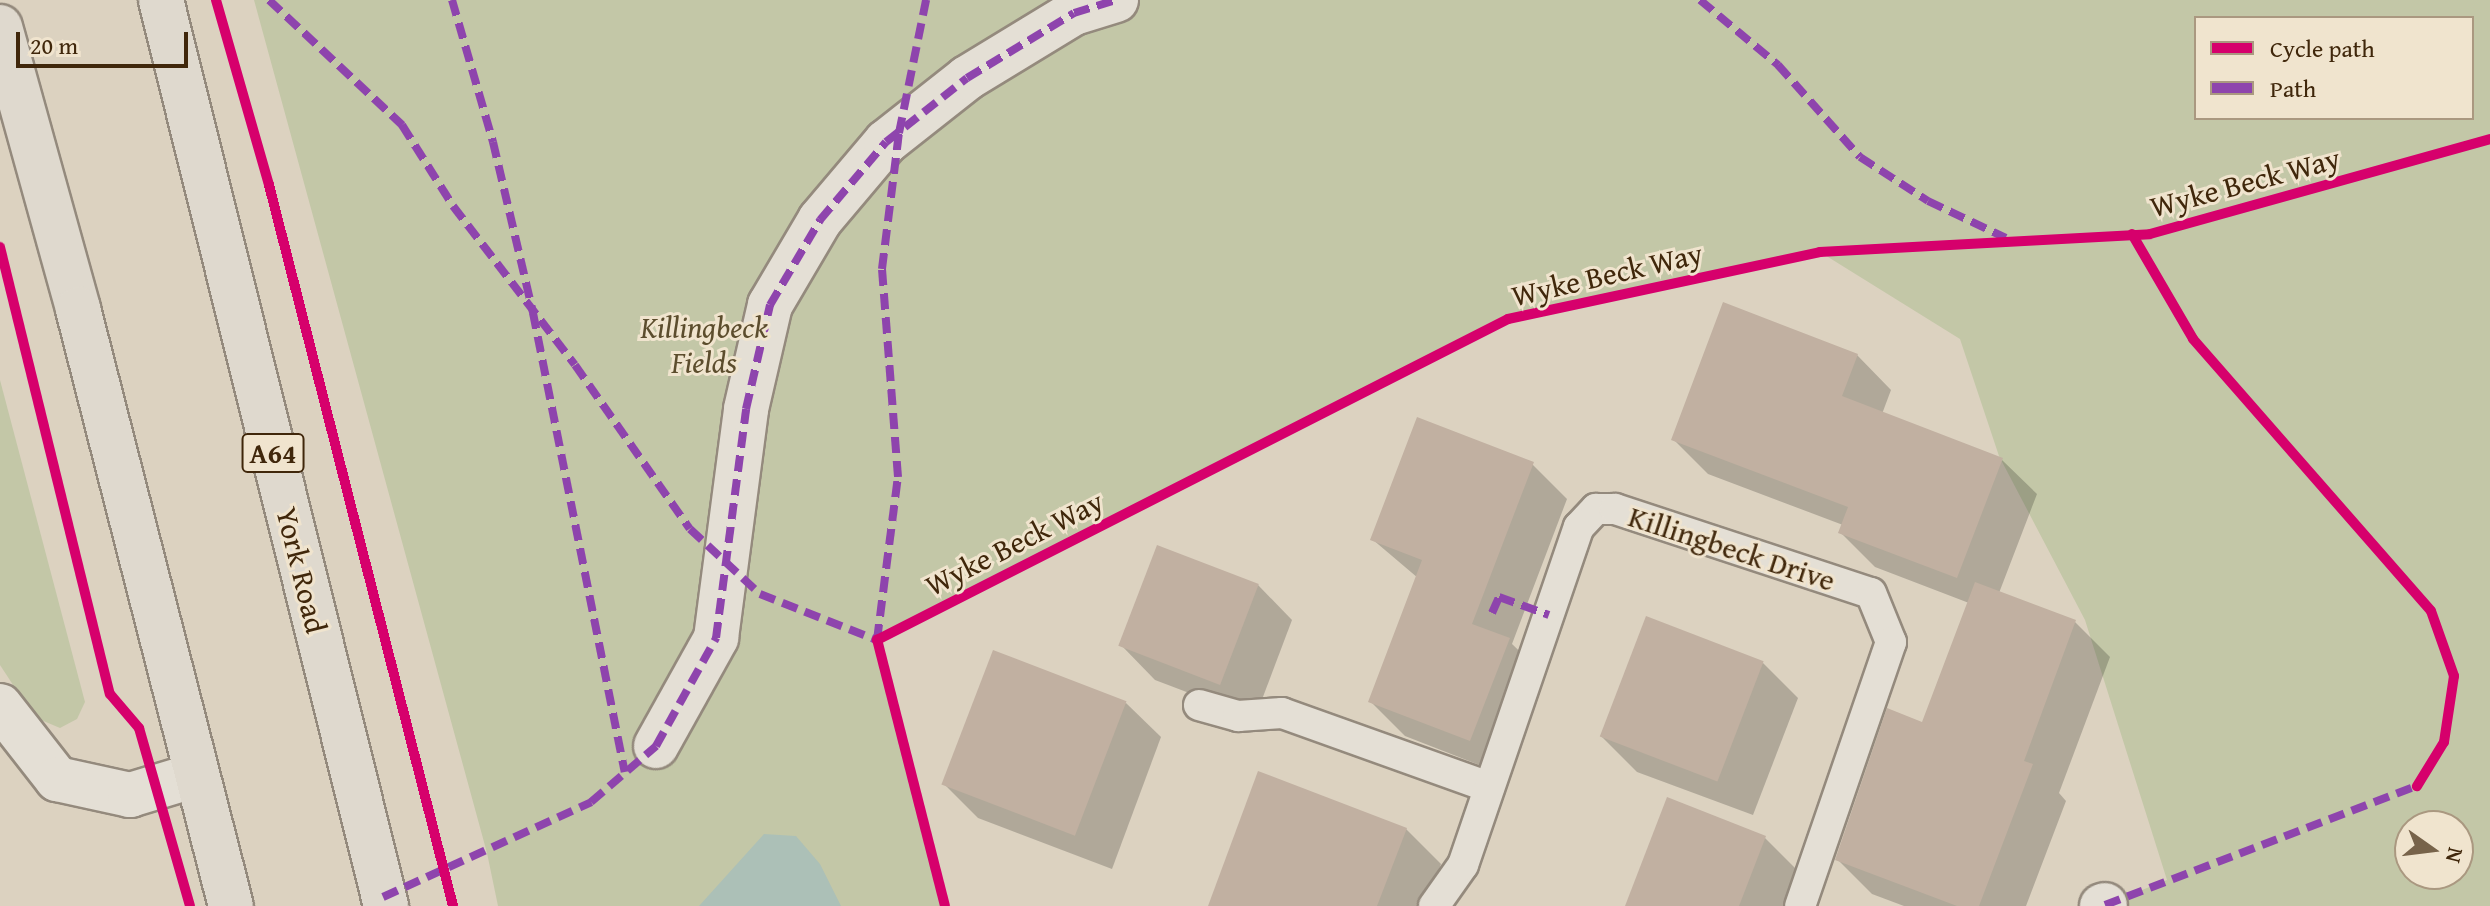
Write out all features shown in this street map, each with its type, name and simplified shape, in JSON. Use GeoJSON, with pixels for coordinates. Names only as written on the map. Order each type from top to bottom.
{"type":"FeatureCollection","features":[{"type":"Feature","properties":{"kind":"highway","name":"York Road"},"geometry":{"type":"LineString","coordinates":[[161,0],[386,906]]}},
{"type":"Feature","properties":{"kind":"highway"},"geometry":{"type":"LineString","coordinates":[[0,27],[78,309],[231,906]]}},
{"type":"Feature","properties":{"kind":"street"},"geometry":{"type":"LineString","coordinates":[[656,746],[716,638],[746,409],[770,305],[820,220],[886,142],[967,78],[1074,13],[1116,0]]}},
{"type":"Feature","properties":{"kind":"street"},"geometry":{"type":"LineString","coordinates":[[0,706],[57,779],[130,795],[196,775]]}},
{"type":"Feature","properties":{"kind":"lane","name":"Killingbeck Drive"},"geometry":{"type":"LineString","coordinates":[[1434,906],[1463,865],[1579,527],[1596,509],[1615,509],[1871,593],[1891,642],[1800,906]]}},
{"type":"Feature","properties":{"kind":"lane"},"geometry":{"type":"LineString","coordinates":[[1199,705],[1238,716],[1282,713],[1489,787]]}},
{"type":"Feature","properties":{"kind":"green space","name":"Killingbeck Fields"},"geometry":{"type":"Polygon","coordinates":[[[254,0],[2490,0],[2490,906],[2102,906],[2167,880],[2085,620],[1999,456],[1960,339],[1820,252],[1508,319],[878,640],[945,906],[498,906],[487,853],[254,0]]]}},
{"type":"Feature","properties":{"kind":"green space"},"geometry":{"type":"Polygon","coordinates":[[[0,380],[85,702],[77,719],[60,728],[34,717],[0,665],[0,380]]]}},
{"type":"Feature","properties":{"kind":"shaded area"},"geometry":{"type":"Polygon","coordinates":[[[764,834],[796,836],[820,864],[841,906],[699,906],[764,834]]]}},
{"type":"Feature","properties":{"kind":"building"},"geometry":{"type":"Polygon","coordinates":[[[1723,302],[1858,354],[1842,396],[2003,458],[1957,578],[1838,533],[1848,507],[1671,440],[1723,302]]]}},
{"type":"Feature","properties":{"kind":"building"},"geometry":{"type":"Polygon","coordinates":[[[1417,417],[1534,462],[1472,624],[1510,638],[1470,741],[1368,702],[1422,560],[1370,540],[1417,417]]]}},
{"type":"Feature","properties":{"kind":"building"},"geometry":{"type":"Polygon","coordinates":[[[1157,545],[1259,584],[1220,685],[1118,646],[1157,545]]]}},
{"type":"Feature","properties":{"kind":"building"},"geometry":{"type":"Polygon","coordinates":[[[1975,582],[2076,620],[2024,761],[2033,764],[1979,906],[1957,906],[1835,860],[1887,708],[1922,722],[1975,582]]]}},
{"type":"Feature","properties":{"kind":"building"},"geometry":{"type":"Polygon","coordinates":[[[1646,616],[1764,661],[1717,782],[1600,736],[1646,616]]]}},
{"type":"Feature","properties":{"kind":"building"},"geometry":{"type":"Polygon","coordinates":[[[993,650],[1127,701],[1075,836],[941,784],[993,650]]]}},
{"type":"Feature","properties":{"kind":"building"},"geometry":{"type":"Polygon","coordinates":[[[1258,771],[1407,828],[1377,906],[1208,906],[1258,771]]]}},
{"type":"Feature","properties":{"kind":"building"},"geometry":{"type":"Polygon","coordinates":[[[1667,797],[1766,836],[1739,906],[1625,906],[1667,797]]]}},
{"type":"Feature","properties":{"kind":"marked path"},"geometry":{"type":"LineString","coordinates":[[269,0],[402,125],[453,206],[575,365],[690,529],[760,594],[877,640],[898,477],[882,269],[899,133],[926,0]]}},
{"type":"Feature","properties":{"kind":"marked path"},"geometry":{"type":"LineString","coordinates":[[452,0],[493,142],[533,313],[625,772]]}},
{"type":"Feature","properties":{"kind":"marked path"},"geometry":{"type":"LineString","coordinates":[[383,897],[591,802],[656,746],[716,638],[746,409],[770,305],[820,220],[886,142],[967,78],[1074,13],[1116,0]]}},
{"type":"Feature","properties":{"kind":"marked path"},"geometry":{"type":"LineString","coordinates":[[1700,0],[1778,65],[1860,157],[1928,201],[2006,238]]}},
{"type":"Feature","properties":{"kind":"marked path"},"geometry":{"type":"LineString","coordinates":[[1492,613],[1499,597],[1549,615]]}},
{"type":"Feature","properties":{"kind":"marked path"},"geometry":{"type":"LineString","coordinates":[[2105,905],[2417,786]]}},
{"type":"Feature","properties":{"kind":"cycle path"},"geometry":{"type":"LineString","coordinates":[[216,0],[269,185],[453,906]]}},
{"type":"Feature","properties":{"kind":"cycle path","name":"Wyke Beck Way"},"geometry":{"type":"LineString","coordinates":[[945,906],[877,640],[1508,319],[1820,252],[2150,234],[2490,139]]}},
{"type":"Feature","properties":{"kind":"cycle path"},"geometry":{"type":"LineString","coordinates":[[2132,234],[2193,339],[2431,611],[2454,676],[2444,742],[2417,786]]}},
{"type":"Feature","properties":{"kind":"cycle path"},"geometry":{"type":"LineString","coordinates":[[0,247],[110,694],[139,728],[190,906]]}}]}
